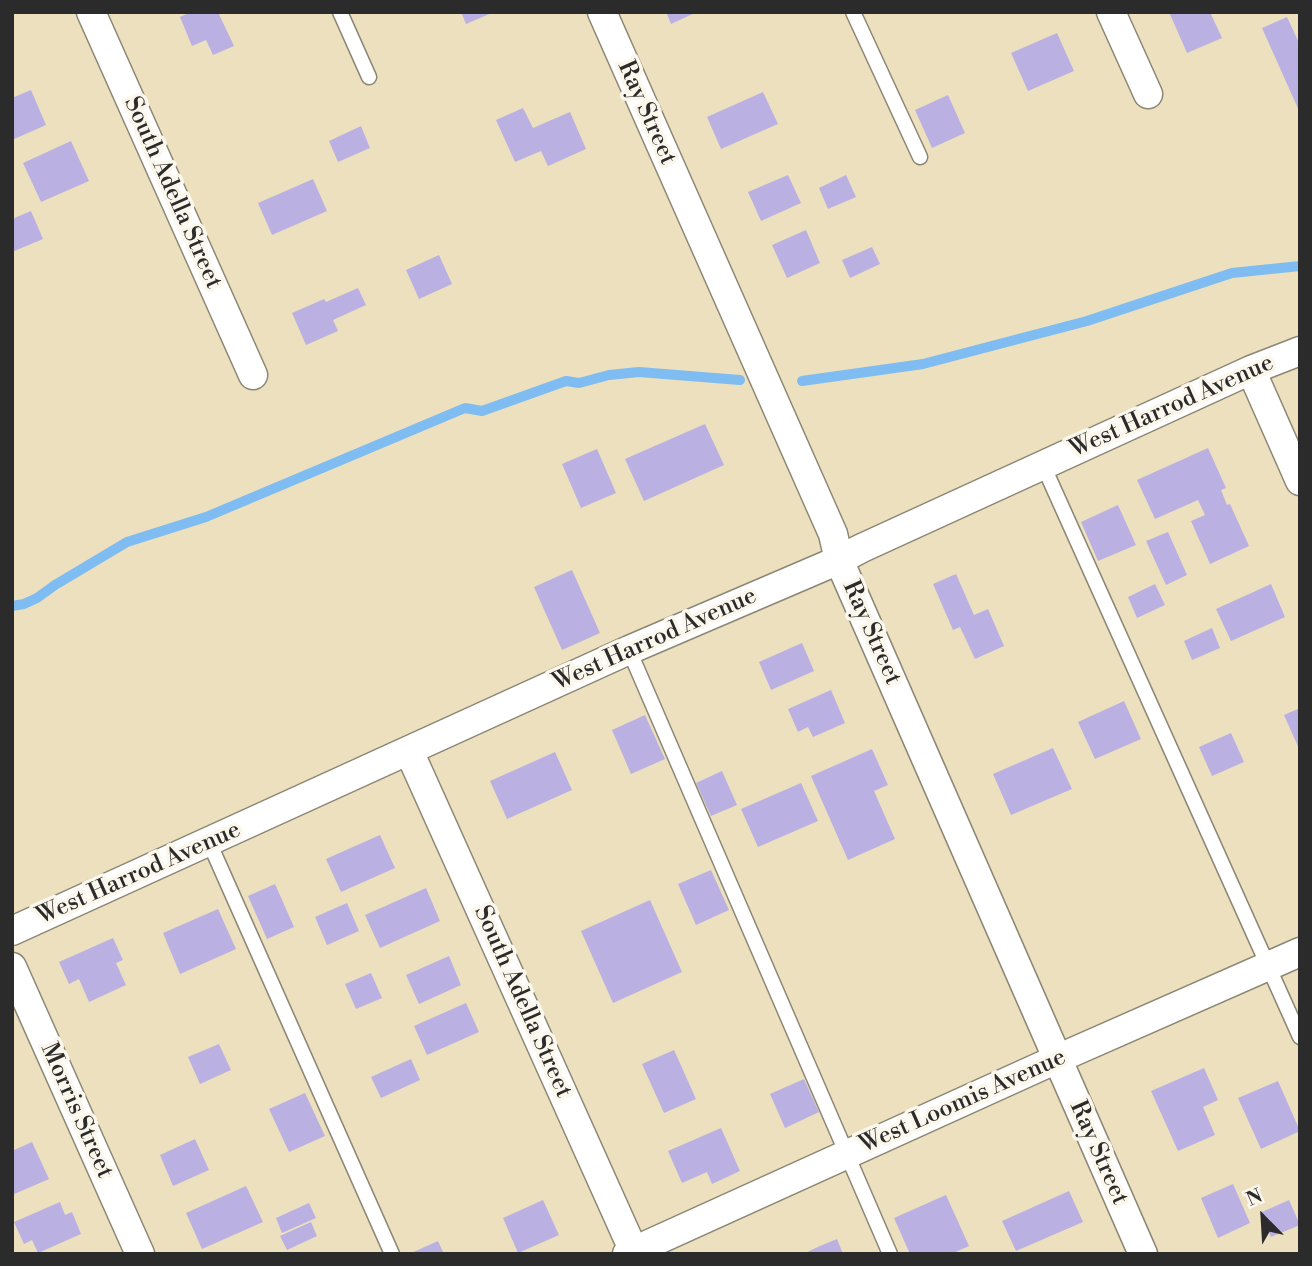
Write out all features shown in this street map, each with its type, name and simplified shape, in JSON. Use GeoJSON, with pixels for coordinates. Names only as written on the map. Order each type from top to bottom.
{"type":"FeatureCollection","features":[{"type":"Feature","properties":{"kind":"street","name":"South Adella Street"},"geometry":{"type":"LineString","coordinates":[[91,12],[253,374]]}},
{"type":"Feature","properties":{"kind":"street","name":"Ray Street"},"geometry":{"type":"LineString","coordinates":[[601,12],[833,534],[839,560],[1143,1254]]}},
{"type":"Feature","properties":{"kind":"street"},"geometry":{"type":"LineString","coordinates":[[1111,12],[1147,94]]}},
{"type":"Feature","properties":{"kind":"street","name":"West Harrod Avenue"},"geometry":{"type":"LineString","coordinates":[[12,931],[629,650],[839,560],[1251,370],[1300,351]]}},
{"type":"Feature","properties":{"kind":"street"},"geometry":{"type":"LineString","coordinates":[[1251,370],[1300,481]]}},
{"type":"Feature","properties":{"kind":"street","name":"South Adella Street"},"geometry":{"type":"LineString","coordinates":[[409,751],[632,1253]]}},
{"type":"Feature","properties":{"kind":"street","name":"West Loomis Avenue"},"geometry":{"type":"LineString","coordinates":[[632,1253],[1057,1059],[1300,952]]}},
{"type":"Feature","properties":{"kind":"street","name":"Morris Street"},"geometry":{"type":"LineString","coordinates":[[12,967],[140,1254]]}},
{"type":"Feature","properties":{"kind":"lane"},"geometry":{"type":"LineString","coordinates":[[340,12],[369,77]]}},
{"type":"Feature","properties":{"kind":"lane"},"geometry":{"type":"LineString","coordinates":[[853,12],[920,157]]}},
{"type":"Feature","properties":{"kind":"lane"},"geometry":{"type":"LineString","coordinates":[[1043,465],[1300,1037]]}},
{"type":"Feature","properties":{"kind":"lane"},"geometry":{"type":"LineString","coordinates":[[629,650],[890,1254]]}},
{"type":"Feature","properties":{"kind":"lane"},"geometry":{"type":"LineString","coordinates":[[209,842],[392,1254]]}},
{"type":"Feature","properties":{"kind":"building"},"geometry":{"type":"Polygon","coordinates":[[[191,12],[218,12],[234,46],[213,55],[206,40],[192,46],[180,17],[191,12]]]}},
{"type":"Feature","properties":{"kind":"building"},"geometry":{"type":"Polygon","coordinates":[[[461,12],[494,12],[466,24],[461,12]]]}},
{"type":"Feature","properties":{"kind":"building"},"geometry":{"type":"Polygon","coordinates":[[[666,12],[697,12],[671,24],[666,12]]]}},
{"type":"Feature","properties":{"kind":"building"},"geometry":{"type":"Polygon","coordinates":[[[1169,12],[1210,12],[1222,38],[1187,53],[1169,12]]]}},
{"type":"Feature","properties":{"kind":"building"},"geometry":{"type":"Polygon","coordinates":[[[1287,17],[1300,45],[1300,113],[1262,28],[1287,17]]]}},
{"type":"Feature","properties":{"kind":"building"},"geometry":{"type":"Polygon","coordinates":[[[1057,33],[1074,71],[1028,91],[1011,53],[1057,33]]]}},
{"type":"Feature","properties":{"kind":"building"},"geometry":{"type":"Polygon","coordinates":[[[31,90],[46,125],[12,140],[12,98],[31,90]]]}},
{"type":"Feature","properties":{"kind":"building"},"geometry":{"type":"Polygon","coordinates":[[[763,92],[778,124],[721,149],[707,117],[763,92]]]}},
{"type":"Feature","properties":{"kind":"building"},"geometry":{"type":"Polygon","coordinates":[[[948,95],[965,133],[932,148],[915,110],[948,95]]]}},
{"type":"Feature","properties":{"kind":"building"},"geometry":{"type":"Polygon","coordinates":[[[523,108],[533,128],[570,112],[586,149],[548,166],[541,151],[515,162],[496,120],[523,108]]]}},
{"type":"Feature","properties":{"kind":"building"},"geometry":{"type":"Polygon","coordinates":[[[361,126],[370,148],[338,162],[329,141],[361,126]]]}},
{"type":"Feature","properties":{"kind":"building"},"geometry":{"type":"Polygon","coordinates":[[[71,141],[89,181],[41,202],[23,163],[71,141]]]}},
{"type":"Feature","properties":{"kind":"building"},"geometry":{"type":"Polygon","coordinates":[[[788,175],[801,203],[761,221],[748,192],[788,175]]]}},
{"type":"Feature","properties":{"kind":"building"},"geometry":{"type":"Polygon","coordinates":[[[846,175],[856,197],[828,209],[819,188],[846,175]]]}},
{"type":"Feature","properties":{"kind":"building"},"geometry":{"type":"Polygon","coordinates":[[[313,179],[327,211],[272,235],[258,203],[313,179]]]}},
{"type":"Feature","properties":{"kind":"building"},"geometry":{"type":"Polygon","coordinates":[[[31,211],[43,239],[12,252],[12,219],[31,211]]]}},
{"type":"Feature","properties":{"kind":"building"},"geometry":{"type":"Polygon","coordinates":[[[806,230],[820,263],[787,278],[772,245],[806,230]]]}},
{"type":"Feature","properties":{"kind":"building"},"geometry":{"type":"Polygon","coordinates":[[[872,247],[880,264],[850,278],[842,260],[872,247]]]}},
{"type":"Feature","properties":{"kind":"building"},"geometry":{"type":"Polygon","coordinates":[[[439,255],[452,284],[419,299],[406,270],[439,255]]]}},
{"type":"Feature","properties":{"kind":"building"},"geometry":{"type":"Polygon","coordinates":[[[358,288],[366,305],[333,320],[338,331],[306,345],[292,313],[358,288]]]}},
{"type":"Feature","properties":{"kind":"building"},"geometry":{"type":"Polygon","coordinates":[[[705,424],[724,465],[644,501],[625,459],[705,424]]]}},
{"type":"Feature","properties":{"kind":"building"},"geometry":{"type":"Polygon","coordinates":[[[1208,448],[1226,488],[1221,490],[1227,505],[1230,504],[1249,546],[1210,564],[1191,521],[1205,515],[1198,500],[1155,519],[1137,480],[1208,448]]]}},
{"type":"Feature","properties":{"kind":"building"},"geometry":{"type":"Polygon","coordinates":[[[597,449],[616,493],[581,508],[562,464],[597,449]]]}},
{"type":"Feature","properties":{"kind":"building"},"geometry":{"type":"Polygon","coordinates":[[[1118,505],[1136,545],[1098,561],[1081,522],[1118,505]]]}},
{"type":"Feature","properties":{"kind":"building"},"geometry":{"type":"Polygon","coordinates":[[[1168,532],[1187,575],[1166,585],[1146,541],[1168,532]]]}},
{"type":"Feature","properties":{"kind":"building"},"geometry":{"type":"Polygon","coordinates":[[[572,570],[600,633],[562,650],[534,587],[572,570]]]}},
{"type":"Feature","properties":{"kind":"building"},"geometry":{"type":"Polygon","coordinates":[[[956,574],[974,615],[988,609],[1004,646],[975,659],[960,627],[953,630],[933,584],[956,574]]]}},
{"type":"Feature","properties":{"kind":"building"},"geometry":{"type":"Polygon","coordinates":[[[1155,584],[1165,605],[1137,618],[1128,597],[1155,584]]]}},
{"type":"Feature","properties":{"kind":"building"},"geometry":{"type":"Polygon","coordinates":[[[1271,584],[1285,617],[1231,641],[1216,609],[1271,584]]]}},
{"type":"Feature","properties":{"kind":"building"},"geometry":{"type":"Polygon","coordinates":[[[1212,628],[1220,648],[1192,660],[1184,641],[1212,628]]]}},
{"type":"Feature","properties":{"kind":"building"},"geometry":{"type":"Polygon","coordinates":[[[802,643],[814,671],[771,690],[759,662],[802,643]]]}},
{"type":"Feature","properties":{"kind":"building"},"geometry":{"type":"Polygon","coordinates":[[[831,690],[845,723],[813,737],[808,727],[798,732],[788,709],[831,690]]]}},
{"type":"Feature","properties":{"kind":"building"},"geometry":{"type":"Polygon","coordinates":[[[1124,701],[1141,739],[1095,759],[1078,722],[1124,701]]]}},
{"type":"Feature","properties":{"kind":"building"},"geometry":{"type":"Polygon","coordinates":[[[1300,708],[1300,751],[1284,715],[1300,708]]]}},
{"type":"Feature","properties":{"kind":"building"},"geometry":{"type":"Polygon","coordinates":[[[645,715],[665,759],[631,774],[612,730],[645,715]]]}},
{"type":"Feature","properties":{"kind":"building"},"geometry":{"type":"Polygon","coordinates":[[[1231,733],[1244,762],[1212,776],[1199,747],[1231,733]]]}},
{"type":"Feature","properties":{"kind":"building"},"geometry":{"type":"Polygon","coordinates":[[[1053,748],[1072,789],[1011,815],[993,774],[1053,748]]]}},
{"type":"Feature","properties":{"kind":"building"},"geometry":{"type":"Polygon","coordinates":[[[872,749],[888,785],[874,791],[895,839],[848,860],[811,776],[872,749]]]}},
{"type":"Feature","properties":{"kind":"building"},"geometry":{"type":"Polygon","coordinates":[[[555,752],[572,790],[507,819],[490,781],[555,752]]]}},
{"type":"Feature","properties":{"kind":"building"},"geometry":{"type":"Polygon","coordinates":[[[722,771],[737,805],[711,816],[696,783],[722,771]]]}},
{"type":"Feature","properties":{"kind":"building"},"geometry":{"type":"Polygon","coordinates":[[[801,783],[818,821],[758,847],[741,809],[801,783]]]}},
{"type":"Feature","properties":{"kind":"building"},"geometry":{"type":"Polygon","coordinates":[[[380,835],[395,868],[341,892],[326,859],[380,835]]]}},
{"type":"Feature","properties":{"kind":"building"},"geometry":{"type":"Polygon","coordinates":[[[711,870],[729,910],[696,925],[678,884],[711,870]]]}},
{"type":"Feature","properties":{"kind":"building"},"geometry":{"type":"Polygon","coordinates":[[[275,884],[294,927],[267,939],[248,896],[275,884]]]}},
{"type":"Feature","properties":{"kind":"building"},"geometry":{"type":"Polygon","coordinates":[[[426,888],[440,921],[380,948],[365,915],[426,888]]]}},
{"type":"Feature","properties":{"kind":"building"},"geometry":{"type":"Polygon","coordinates":[[[650,900],[682,972],[613,1003],[581,931],[650,900]]]}},
{"type":"Feature","properties":{"kind":"building"},"geometry":{"type":"Polygon","coordinates":[[[347,903],[359,931],[327,945],[315,917],[347,903]]]}},
{"type":"Feature","properties":{"kind":"building"},"geometry":{"type":"Polygon","coordinates":[[[218,909],[236,949],[180,974],[163,933],[218,909]]]}},
{"type":"Feature","properties":{"kind":"building"},"geometry":{"type":"Polygon","coordinates":[[[113,938],[123,960],[116,963],[126,985],[89,1002],[79,979],[69,984],[59,962],[113,938]]]}},
{"type":"Feature","properties":{"kind":"building"},"geometry":{"type":"Polygon","coordinates":[[[449,956],[461,985],[419,1004],[406,975],[449,956]]]}},
{"type":"Feature","properties":{"kind":"building"},"geometry":{"type":"Polygon","coordinates":[[[371,973],[382,998],[356,1009],[345,984],[371,973]]]}},
{"type":"Feature","properties":{"kind":"building"},"geometry":{"type":"Polygon","coordinates":[[[466,1003],[479,1032],[427,1055],[414,1026],[466,1003]]]}},
{"type":"Feature","properties":{"kind":"building"},"geometry":{"type":"Polygon","coordinates":[[[219,1044],[231,1070],[200,1084],[188,1057],[219,1044]]]}},
{"type":"Feature","properties":{"kind":"building"},"geometry":{"type":"Polygon","coordinates":[[[674,1050],[696,1099],[664,1113],[642,1064],[674,1050]]]}},
{"type":"Feature","properties":{"kind":"building"},"geometry":{"type":"Polygon","coordinates":[[[411,1059],[420,1080],[381,1098],[371,1077],[411,1059]]]}},
{"type":"Feature","properties":{"kind":"building"},"geometry":{"type":"Polygon","coordinates":[[[1204,1068],[1218,1100],[1203,1107],[1215,1135],[1178,1151],[1151,1091],[1204,1068]]]}},
{"type":"Feature","properties":{"kind":"building"},"geometry":{"type":"Polygon","coordinates":[[[804,1079],[819,1112],[785,1128],[770,1094],[804,1079]]]}},
{"type":"Feature","properties":{"kind":"building"},"geometry":{"type":"Polygon","coordinates":[[[1278,1081],[1300,1131],[1261,1149],[1238,1098],[1278,1081]]]}},
{"type":"Feature","properties":{"kind":"building"},"geometry":{"type":"Polygon","coordinates":[[[305,1093],[325,1136],[289,1152],[269,1109],[305,1093]]]}},
{"type":"Feature","properties":{"kind":"building"},"geometry":{"type":"Polygon","coordinates":[[[721,1128],[740,1171],[712,1184],[707,1172],[682,1183],[668,1151],[721,1128]]]}},
{"type":"Feature","properties":{"kind":"building"},"geometry":{"type":"Polygon","coordinates":[[[195,1139],[209,1170],[173,1186],[160,1155],[195,1139]]]}},
{"type":"Feature","properties":{"kind":"building"},"geometry":{"type":"Polygon","coordinates":[[[32,1142],[49,1179],[12,1195],[12,1151],[32,1142]]]}},
{"type":"Feature","properties":{"kind":"building"},"geometry":{"type":"Polygon","coordinates":[[[1233,1184],[1250,1223],[1218,1238],[1201,1198],[1233,1184]]]}},
{"type":"Feature","properties":{"kind":"building"},"geometry":{"type":"Polygon","coordinates":[[[246,1186],[263,1222],[202,1249],[186,1213],[246,1186]]]}},
{"type":"Feature","properties":{"kind":"building"},"geometry":{"type":"Polygon","coordinates":[[[1069,1191],[1083,1222],[1016,1251],[1002,1221],[1069,1191]]]}},
{"type":"Feature","properties":{"kind":"building"},"geometry":{"type":"Polygon","coordinates":[[[946,1195],[969,1246],[951,1254],[910,1254],[894,1218],[946,1195]]]}},
{"type":"Feature","properties":{"kind":"building"},"geometry":{"type":"Polygon","coordinates":[[[543,1200],[559,1235],[518,1253],[503,1218],[543,1200]]]}},
{"type":"Feature","properties":{"kind":"building"},"geometry":{"type":"Polygon","coordinates":[[[1289,1200],[1300,1225],[1271,1237],[1260,1213],[1289,1200]]]}},
{"type":"Feature","properties":{"kind":"building"},"geometry":{"type":"Polygon","coordinates":[[[60,1202],[65,1215],[72,1212],[81,1234],[38,1253],[32,1240],[24,1244],[14,1222],[60,1202]]]}},
{"type":"Feature","properties":{"kind":"building"},"geometry":{"type":"Polygon","coordinates":[[[309,1203],[316,1218],[282,1233],[276,1218],[309,1203]]]}},
{"type":"Feature","properties":{"kind":"building"},"geometry":{"type":"Polygon","coordinates":[[[311,1222],[317,1236],[287,1250],[280,1236],[311,1222]]]}},
{"type":"Feature","properties":{"kind":"building"},"geometry":{"type":"Polygon","coordinates":[[[837,1239],[843,1254],[803,1254],[820,1246],[837,1239]]]}},
{"type":"Feature","properties":{"kind":"building"},"geometry":{"type":"Polygon","coordinates":[[[438,1241],[444,1254],[409,1254],[438,1241]]]}},
{"type":"Feature","properties":{"kind":"waterway"},"geometry":{"type":"LineString","coordinates":[[802,381],[923,364],[1087,321],[1232,273],[1300,266]]}},
{"type":"Feature","properties":{"kind":"waterway"},"geometry":{"type":"LineString","coordinates":[[12,606],[37,598],[127,542],[206,517],[465,408],[482,411],[566,381],[579,383],[609,375],[639,372],[740,380]]}}]}
